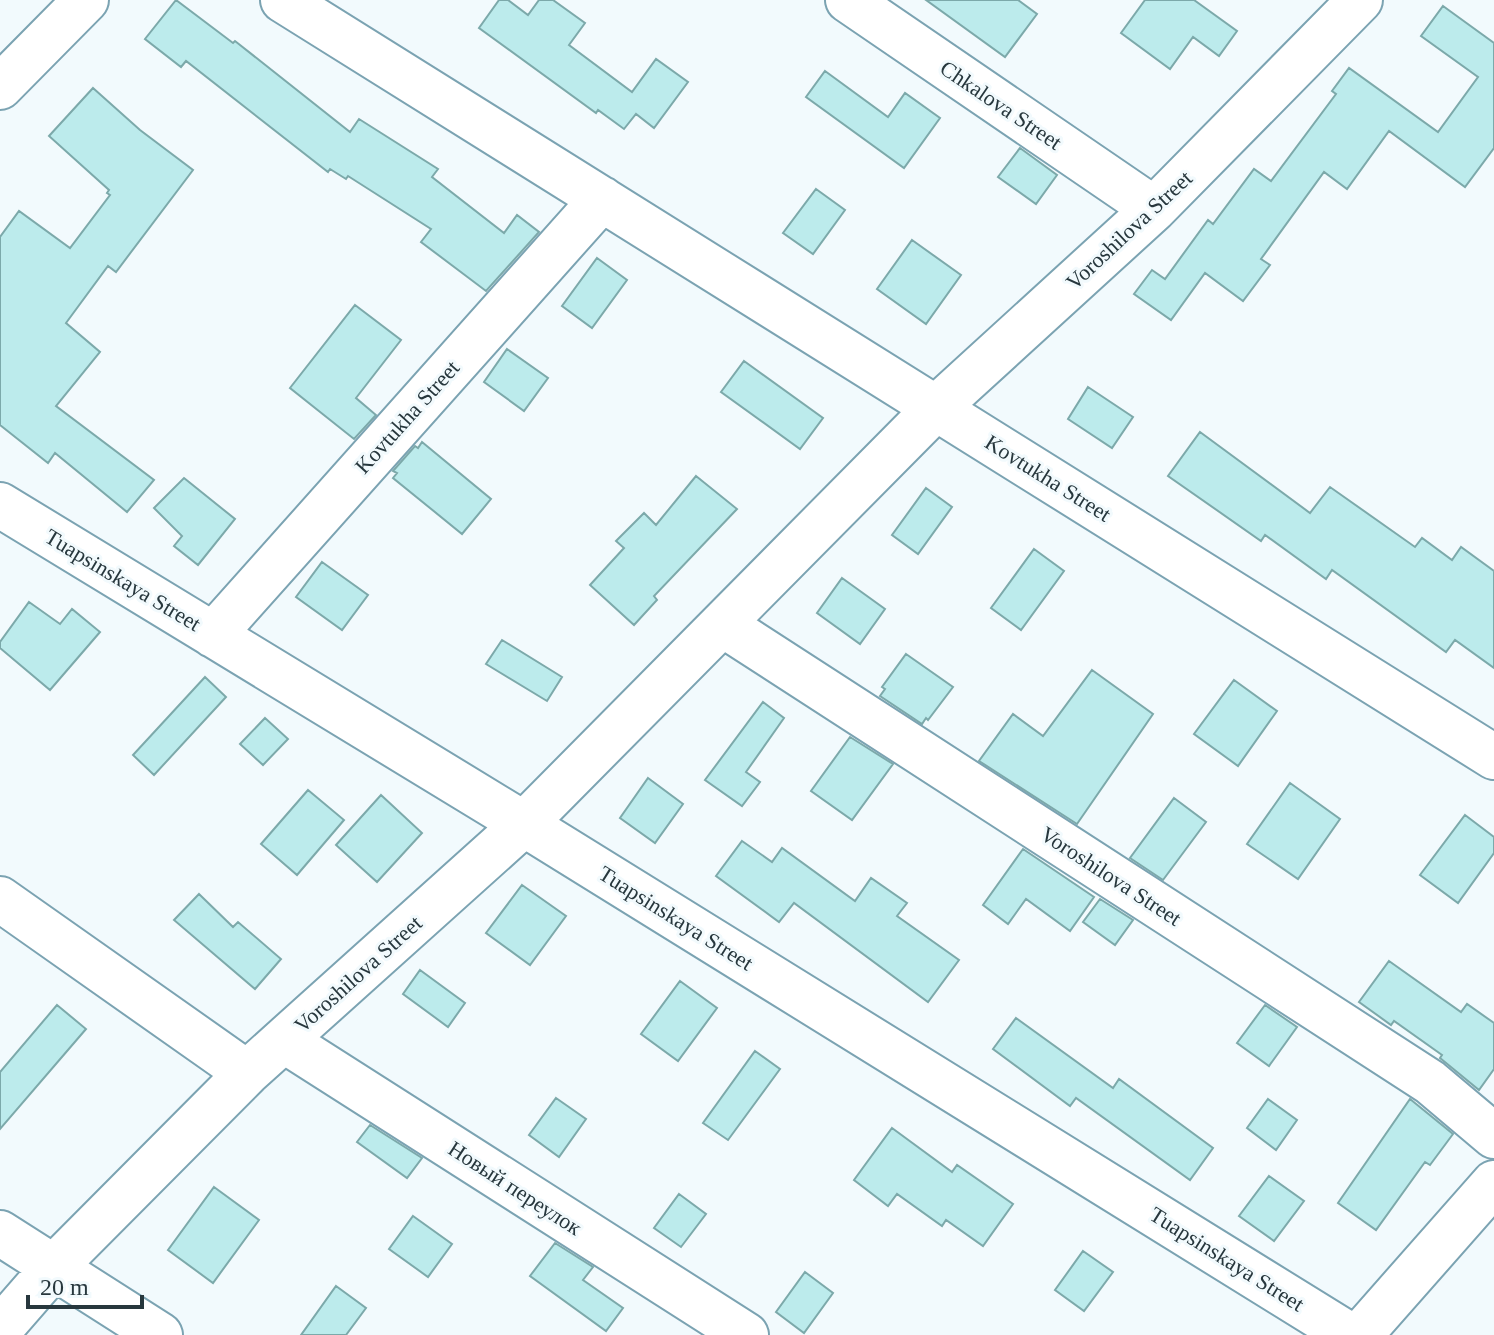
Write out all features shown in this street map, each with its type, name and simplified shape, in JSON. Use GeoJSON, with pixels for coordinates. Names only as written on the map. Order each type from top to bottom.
{"type":"FeatureCollection","features":[{"type":"Feature","properties":{"kind":"street"},"geometry":{"type":"LineString","coordinates":[[0,87],[86,0]]}},
{"type":"Feature","properties":{"kind":"street","name":"Kovtukha Street"},"geometry":{"type":"LineString","coordinates":[[283,0],[1494,757]]}},
{"type":"Feature","properties":{"kind":"street","name":"Chkalova Street"},"geometry":{"type":"LineString","coordinates":[[848,0],[1154,209]]}},
{"type":"Feature","properties":{"kind":"street","name":"Voroshilova Street"},"geometry":{"type":"LineString","coordinates":[[0,1329],[54,1267],[247,1073],[524,824],[936,408],[1154,209],[1360,0]]}},
{"type":"Feature","properties":{"kind":"street","name":"Kovtukha Street"},"geometry":{"type":"LineString","coordinates":[[213,635],[602,199]]}},
{"type":"Feature","properties":{"kind":"street","name":"Tuapsinskaya Street"},"geometry":{"type":"LineString","coordinates":[[0,505],[524,824],[1349,1335]]}},
{"type":"Feature","properties":{"kind":"street","name":"Voroshilova Street"},"geometry":{"type":"LineString","coordinates":[[722,624],[1430,1082],[1494,1136]]}},
{"type":"Feature","properties":{"kind":"street"},"geometry":{"type":"LineString","coordinates":[[0,899],[247,1073]]}},
{"type":"Feature","properties":{"kind":"street","name":"Новый переулок"},"geometry":{"type":"LineString","coordinates":[[285,1041],[746,1335]]}},
{"type":"Feature","properties":{"kind":"street"},"geometry":{"type":"LineString","coordinates":[[1360,1335],[1494,1183]]}},
{"type":"Feature","properties":{"kind":"street"},"geometry":{"type":"LineString","coordinates":[[0,1233],[160,1335]]}},
{"type":"Feature","properties":{"kind":"building"},"geometry":{"type":"Polygon","coordinates":[[[176,0],[233,43],[235,41],[350,132],[359,119],[438,169],[432,177],[504,233],[517,215],[539,232],[486,291],[421,242],[431,229],[348,176],[346,179],[330,169],[328,172],[186,61],[181,67],[145,39],[176,0]]]}},
{"type":"Feature","properties":{"kind":"building"},"geometry":{"type":"Polygon","coordinates":[[[499,0],[508,0],[528,15],[539,0],[553,0],[585,23],[569,45],[632,92],[656,59],[688,82],[654,128],[636,114],[624,129],[598,110],[596,113],[479,28],[499,0]]]}},
{"type":"Feature","properties":{"kind":"building"},"geometry":{"type":"Polygon","coordinates":[[[926,0],[1018,0],[1037,14],[1005,57],[926,0]]]}},
{"type":"Feature","properties":{"kind":"building"},"geometry":{"type":"Polygon","coordinates":[[[1145,0],[1194,0],[1237,31],[1219,56],[1193,37],[1170,69],[1121,33],[1145,0]]]}},
{"type":"Feature","properties":{"kind":"building"},"geometry":{"type":"Polygon","coordinates":[[[1443,6],[1494,43],[1494,148],[1465,187],[1389,131],[1347,189],[1324,172],[1261,259],[1270,265],[1243,301],[1205,273],[1171,320],[1134,294],[1152,270],[1165,279],[1208,220],[1213,224],[1254,169],[1271,181],[1336,94],[1332,91],[1349,68],[1438,132],[1478,77],[1421,36],[1443,6]]]}},
{"type":"Feature","properties":{"kind":"building"},"geometry":{"type":"Polygon","coordinates":[[[825,71],[888,117],[905,93],[940,118],[904,168],[806,97],[825,71]]]}},
{"type":"Feature","properties":{"kind":"building"},"geometry":{"type":"Polygon","coordinates":[[[93,88],[140,130],[193,170],[116,272],[108,266],[66,323],[100,352],[56,406],[154,480],[127,512],[55,453],[48,463],[0,425],[0,237],[19,211],[70,248],[110,195],[107,193],[109,190],[49,136],[93,88]]]}},
{"type":"Feature","properties":{"kind":"building"},"geometry":{"type":"Polygon","coordinates":[[[1020,148],[1057,175],[1036,204],[998,177],[1020,148]]]}},
{"type":"Feature","properties":{"kind":"building"},"geometry":{"type":"Polygon","coordinates":[[[816,189],[845,210],[813,254],[783,233],[816,189]]]}},
{"type":"Feature","properties":{"kind":"building"},"geometry":{"type":"Polygon","coordinates":[[[912,240],[961,275],[926,324],[877,289],[912,240]]]}},
{"type":"Feature","properties":{"kind":"building"},"geometry":{"type":"Polygon","coordinates":[[[597,258],[627,280],[592,328],[562,306],[597,258]]]}},
{"type":"Feature","properties":{"kind":"building"},"geometry":{"type":"Polygon","coordinates":[[[355,305],[401,340],[356,398],[376,415],[354,439],[290,388],[355,305]]]}},
{"type":"Feature","properties":{"kind":"building"},"geometry":{"type":"Polygon","coordinates":[[[507,349],[548,378],[524,411],[484,382],[507,349]]]}},
{"type":"Feature","properties":{"kind":"building"},"geometry":{"type":"Polygon","coordinates":[[[744,361],[823,418],[800,449],[721,392],[744,361]]]}},
{"type":"Feature","properties":{"kind":"building"},"geometry":{"type":"Polygon","coordinates":[[[1088,387],[1133,417],[1112,448],[1068,419],[1088,387]]]}},
{"type":"Feature","properties":{"kind":"building"},"geometry":{"type":"Polygon","coordinates":[[[1200,432],[1310,513],[1330,487],[1415,547],[1422,538],[1452,560],[1461,547],[1494,571],[1494,668],[1455,640],[1446,652],[1332,570],[1326,579],[1265,535],[1261,541],[1168,476],[1200,432]]]}},
{"type":"Feature","properties":{"kind":"building"},"geometry":{"type":"Polygon","coordinates":[[[422,442],[491,499],[462,534],[393,478],[397,473],[393,471],[422,442]]]}},
{"type":"Feature","properties":{"kind":"building"},"geometry":{"type":"Polygon","coordinates":[[[696,476],[737,509],[654,596],[657,600],[634,625],[590,585],[624,548],[616,541],[644,513],[656,525],[696,476]]]}},
{"type":"Feature","properties":{"kind":"building"},"geometry":{"type":"Polygon","coordinates":[[[184,478],[235,519],[198,565],[174,546],[182,536],[154,508],[184,478]]]}},
{"type":"Feature","properties":{"kind":"building"},"geometry":{"type":"Polygon","coordinates":[[[926,488],[952,507],[918,554],[892,535],[926,488]]]}},
{"type":"Feature","properties":{"kind":"building"},"geometry":{"type":"Polygon","coordinates":[[[1034,549],[1064,571],[1021,630],[991,608],[1034,549]]]}},
{"type":"Feature","properties":{"kind":"building"},"geometry":{"type":"Polygon","coordinates":[[[322,562],[368,595],[342,630],[296,597],[322,562]]]}},
{"type":"Feature","properties":{"kind":"building"},"geometry":{"type":"Polygon","coordinates":[[[842,578],[885,609],[860,644],[817,613],[842,578]]]}},
{"type":"Feature","properties":{"kind":"building"},"geometry":{"type":"Polygon","coordinates":[[[29,602],[60,624],[72,609],[100,632],[50,690],[0,648],[0,642],[29,602]]]}},
{"type":"Feature","properties":{"kind":"building"},"geometry":{"type":"Polygon","coordinates":[[[502,640],[562,677],[547,701],[486,664],[502,640]]]}},
{"type":"Feature","properties":{"kind":"building"},"geometry":{"type":"Polygon","coordinates":[[[906,654],[953,687],[922,724],[880,696],[885,689],[882,687],[906,654]]]}},
{"type":"Feature","properties":{"kind":"building"},"geometry":{"type":"Polygon","coordinates":[[[1092,670],[1153,714],[1077,824],[979,761],[1013,714],[1043,736],[1092,670]]]}},
{"type":"Feature","properties":{"kind":"building"},"geometry":{"type":"Polygon","coordinates":[[[205,677],[226,697],[154,775],[133,755],[205,677]]]}},
{"type":"Feature","properties":{"kind":"building"},"geometry":{"type":"Polygon","coordinates":[[[1234,680],[1277,711],[1238,766],[1194,734],[1234,680]]]}},
{"type":"Feature","properties":{"kind":"building"},"geometry":{"type":"Polygon","coordinates":[[[763,702],[784,718],[746,772],[760,782],[742,806],[705,780],[763,702]]]}},
{"type":"Feature","properties":{"kind":"building"},"geometry":{"type":"Polygon","coordinates":[[[265,718],[288,739],[263,765],[240,744],[265,718]]]}},
{"type":"Feature","properties":{"kind":"building"},"geometry":{"type":"Polygon","coordinates":[[[850,737],[893,764],[852,820],[811,791],[850,737]]]}},
{"type":"Feature","properties":{"kind":"building"},"geometry":{"type":"Polygon","coordinates":[[[648,778],[683,804],[655,843],[620,818],[648,778]]]}},
{"type":"Feature","properties":{"kind":"building"},"geometry":{"type":"Polygon","coordinates":[[[1290,783],[1340,819],[1298,879],[1247,844],[1290,783]]]}},
{"type":"Feature","properties":{"kind":"building"},"geometry":{"type":"Polygon","coordinates":[[[308,790],[344,820],[297,875],[261,844],[308,790]]]}},
{"type":"Feature","properties":{"kind":"building"},"geometry":{"type":"Polygon","coordinates":[[[381,795],[422,833],[377,882],[336,845],[381,795]]]}},
{"type":"Feature","properties":{"kind":"building"},"geometry":{"type":"Polygon","coordinates":[[[1174,798],[1206,822],[1163,880],[1130,858],[1174,798]]]}},
{"type":"Feature","properties":{"kind":"building"},"geometry":{"type":"Polygon","coordinates":[[[1465,815],[1494,837],[1494,853],[1458,903],[1420,875],[1465,815]]]}},
{"type":"Feature","properties":{"kind":"building"},"geometry":{"type":"Polygon","coordinates":[[[742,841],[772,862],[782,848],[855,901],[871,878],[907,903],[897,916],[959,960],[928,1002],[794,903],[779,922],[716,876],[742,841]]]}},
{"type":"Feature","properties":{"kind":"building"},"geometry":{"type":"Polygon","coordinates":[[[1023,849],[1094,897],[1070,931],[1026,899],[1008,924],[983,905],[1023,849]]]}},
{"type":"Feature","properties":{"kind":"building"},"geometry":{"type":"Polygon","coordinates":[[[522,885],[566,916],[530,965],[486,933],[522,885]]]}},
{"type":"Feature","properties":{"kind":"building"},"geometry":{"type":"Polygon","coordinates":[[[199,894],[233,927],[238,922],[281,959],[255,989],[174,920],[199,894]]]}},
{"type":"Feature","properties":{"kind":"building"},"geometry":{"type":"Polygon","coordinates":[[[1100,899],[1133,920],[1115,945],[1083,922],[1100,899]]]}},
{"type":"Feature","properties":{"kind":"building"},"geometry":{"type":"Polygon","coordinates":[[[1389,961],[1461,1012],[1467,1004],[1494,1023],[1494,1069],[1479,1090],[1440,1058],[1442,1055],[1394,1021],[1391,1025],[1359,1002],[1389,961]]]}},
{"type":"Feature","properties":{"kind":"building"},"geometry":{"type":"Polygon","coordinates":[[[420,970],[465,1003],[448,1027],[403,994],[420,970]]]}},
{"type":"Feature","properties":{"kind":"building"},"geometry":{"type":"Polygon","coordinates":[[[680,981],[717,1008],[678,1061],[641,1034],[680,981]]]}},
{"type":"Feature","properties":{"kind":"building"},"geometry":{"type":"Polygon","coordinates":[[[57,1005],[86,1029],[0,1129],[0,1072],[57,1005]]]}},
{"type":"Feature","properties":{"kind":"building"},"geometry":{"type":"Polygon","coordinates":[[[1265,1005],[1297,1027],[1269,1066],[1237,1043],[1265,1005]]]}},
{"type":"Feature","properties":{"kind":"building"},"geometry":{"type":"Polygon","coordinates":[[[1016,1018],[1113,1088],[1119,1079],[1213,1148],[1190,1180],[1076,1098],[1070,1106],[993,1049],[1016,1018]]]}},
{"type":"Feature","properties":{"kind":"building"},"geometry":{"type":"Polygon","coordinates":[[[755,1051],[780,1069],[728,1140],[703,1123],[755,1051]]]}},
{"type":"Feature","properties":{"kind":"building"},"geometry":{"type":"Polygon","coordinates":[[[556,1098],[586,1119],[559,1157],[529,1135],[556,1098]]]}},
{"type":"Feature","properties":{"kind":"building"},"geometry":{"type":"Polygon","coordinates":[[[1268,1099],[1297,1120],[1276,1150],[1247,1128],[1268,1099]]]}},
{"type":"Feature","properties":{"kind":"building"},"geometry":{"type":"Polygon","coordinates":[[[1410,1099],[1453,1134],[1430,1165],[1425,1162],[1376,1230],[1338,1203],[1410,1099]]]}},
{"type":"Feature","properties":{"kind":"building"},"geometry":{"type":"Polygon","coordinates":[[[370,1125],[422,1158],[407,1178],[357,1142],[370,1125]]]}},
{"type":"Feature","properties":{"kind":"building"},"geometry":{"type":"Polygon","coordinates":[[[892,1128],[952,1172],[957,1165],[1013,1204],[983,1246],[946,1220],[942,1226],[897,1194],[888,1206],[854,1180],[892,1128]]]}},
{"type":"Feature","properties":{"kind":"building"},"geometry":{"type":"Polygon","coordinates":[[[1269,1176],[1304,1201],[1274,1241],[1239,1216],[1269,1176]]]}},
{"type":"Feature","properties":{"kind":"building"},"geometry":{"type":"Polygon","coordinates":[[[214,1187],[259,1220],[213,1283],[168,1250],[214,1187]]]}},
{"type":"Feature","properties":{"kind":"building"},"geometry":{"type":"Polygon","coordinates":[[[679,1194],[706,1214],[681,1247],[654,1228],[679,1194]]]}},
{"type":"Feature","properties":{"kind":"building"},"geometry":{"type":"Polygon","coordinates":[[[413,1216],[452,1244],[428,1277],[389,1249],[413,1216]]]}},
{"type":"Feature","properties":{"kind":"building"},"geometry":{"type":"Polygon","coordinates":[[[555,1243],[593,1267],[583,1280],[623,1308],[606,1331],[530,1276],[555,1243]]]}},
{"type":"Feature","properties":{"kind":"building"},"geometry":{"type":"Polygon","coordinates":[[[1083,1251],[1113,1272],[1084,1311],[1055,1290],[1083,1251]]]}},
{"type":"Feature","properties":{"kind":"building"},"geometry":{"type":"Polygon","coordinates":[[[805,1272],[833,1293],[804,1333],[776,1312],[805,1272]]]}},
{"type":"Feature","properties":{"kind":"building"},"geometry":{"type":"Polygon","coordinates":[[[336,1286],[366,1308],[346,1335],[301,1335],[336,1286]]]}}]}
